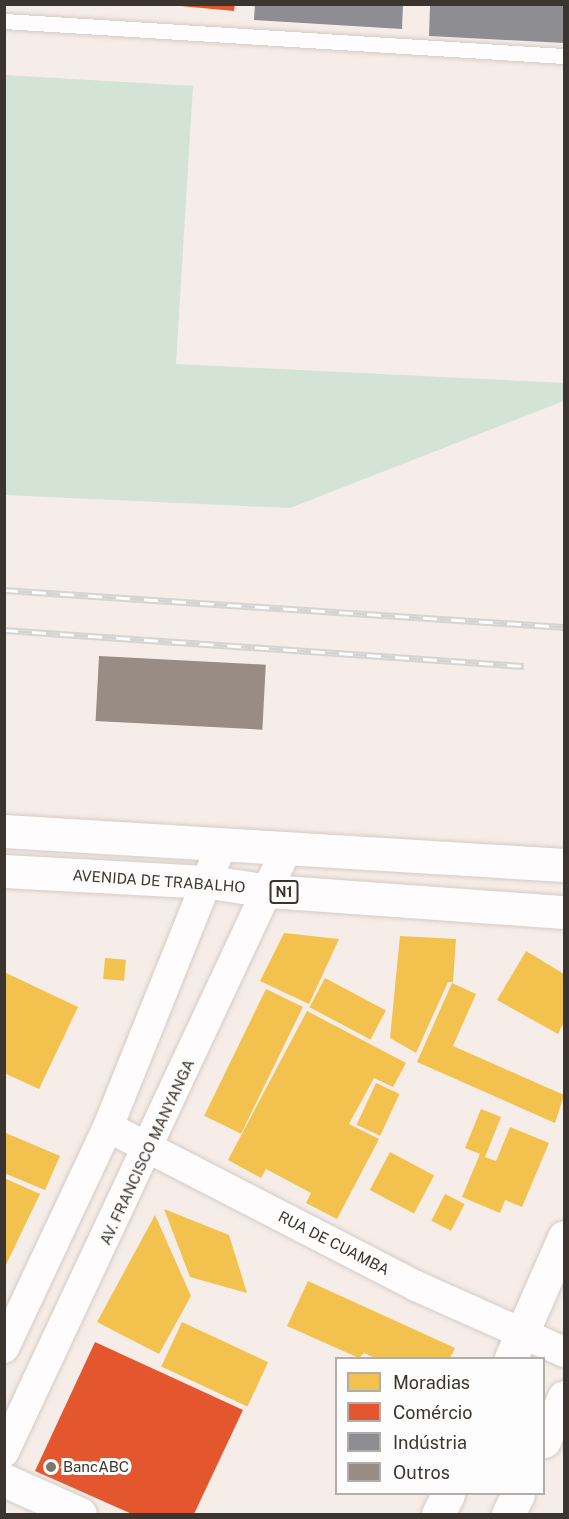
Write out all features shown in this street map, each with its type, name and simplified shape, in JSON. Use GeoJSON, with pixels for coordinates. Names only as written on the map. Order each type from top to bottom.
{"type":"FeatureCollection","features":[{"type":"Feature","properties":{"kind":"main road"},"geometry":{"type":"LineString","coordinates":[[4,831],[564,866]]}},
{"type":"Feature","properties":{"kind":"main road"},"geometry":{"type":"LineString","coordinates":[[502,909],[503,861]]}},
{"type":"Feature","properties":{"kind":"main road","name":"AVENIDA DE TRABALHO"},"geometry":{"type":"LineString","coordinates":[[4,871],[210,882],[269,891],[564,912]]}},
{"type":"Feature","properties":{"kind":"main road"},"geometry":{"type":"LineString","coordinates":[[517,1346],[564,1237]]}},
{"type":"Feature","properties":{"kind":"main road"},"geometry":{"type":"LineString","coordinates":[[545,1437],[564,1397]]}},
{"type":"Feature","properties":{"kind":"main road"},"geometry":{"type":"LineString","coordinates":[[4,1480],[80,1515]]}},
{"type":"Feature","properties":{"kind":"main road"},"geometry":{"type":"LineString","coordinates":[[438,1515],[448,1495]]}},
{"type":"Feature","properties":{"kind":"main road"},"geometry":{"type":"LineString","coordinates":[[508,1515],[518,1495]]}},
{"type":"Feature","properties":{"kind":"street"},"geometry":{"type":"LineString","coordinates":[[4,1348],[108,1127],[210,882],[222,844]]}},
{"type":"Feature","properties":{"kind":"street","name":"AV. FRANCISCO MANYANGA"},"geometry":{"type":"LineString","coordinates":[[4,1452],[150,1148],[286,850]]}},
{"type":"Feature","properties":{"kind":"street","name":"RUA DE CUAMBA"},"geometry":{"type":"LineString","coordinates":[[108,1127],[416,1286],[517,1346],[564,1352]]}},
{"type":"Feature","properties":{"kind":"lane"},"geometry":{"type":"LineString","coordinates":[[4,21],[564,56]]}},
{"type":"Feature","properties":{"kind":"green space"},"geometry":{"type":"Polygon","coordinates":[[[5,75],[193,86],[176,364],[564,383],[564,401],[290,508],[5,495],[5,75]]]}},
{"type":"Feature","properties":{"kind":"building: Moradias"},"geometry":{"type":"Polygon","coordinates":[[[284,933],[339,939],[309,1004],[260,981],[284,933]]]}},
{"type":"Feature","properties":{"kind":"building: Moradias"},"geometry":{"type":"Polygon","coordinates":[[[400,936],[456,939],[453,982],[448,982],[416,1053],[390,1038],[400,936]]]}},
{"type":"Feature","properties":{"kind":"building: Moradias"},"geometry":{"type":"Polygon","coordinates":[[[526,951],[564,974],[564,1022],[558,1034],[497,1000],[526,951]]]}},
{"type":"Feature","properties":{"kind":"building: Moradias"},"geometry":{"type":"Polygon","coordinates":[[[105,958],[126,960],[124,981],[103,979],[105,958]]]}},
{"type":"Feature","properties":{"kind":"building: Moradias"},"geometry":{"type":"Polygon","coordinates":[[[4,972],[78,1007],[39,1089],[4,1073],[4,972]]]}},
{"type":"Feature","properties":{"kind":"building: Moradias"},"geometry":{"type":"Polygon","coordinates":[[[325,978],[386,1010],[370,1040],[310,1007],[325,978]]]}},
{"type":"Feature","properties":{"kind":"building: Moradias"},"geometry":{"type":"Polygon","coordinates":[[[452,983],[476,994],[453,1046],[564,1095],[555,1123],[417,1062],[452,983]]]}},
{"type":"Feature","properties":{"kind":"building: Moradias"},"geometry":{"type":"Polygon","coordinates":[[[266,989],[303,1007],[241,1134],[204,1116],[266,989]]]}},
{"type":"Feature","properties":{"kind":"building: Moradias"},"geometry":{"type":"Polygon","coordinates":[[[307,1011],[406,1063],[393,1087],[374,1078],[349,1124],[379,1139],[337,1219],[306,1203],[311,1193],[266,1169],[261,1178],[228,1160],[307,1011]]]}},
{"type":"Feature","properties":{"kind":"building: Moradias"},"geometry":{"type":"Polygon","coordinates":[[[376,1083],[400,1094],[380,1136],[357,1125],[376,1083]]]}},
{"type":"Feature","properties":{"kind":"building: Moradias"},"geometry":{"type":"Polygon","coordinates":[[[481,1109],[501,1117],[485,1157],[496,1161],[510,1127],[549,1143],[522,1207],[505,1200],[500,1213],[462,1197],[480,1154],[465,1148],[481,1109]]]}},
{"type":"Feature","properties":{"kind":"building: Moradias"},"geometry":{"type":"Polygon","coordinates":[[[6,1133],[60,1156],[45,1190],[4,1173],[6,1133]]]}},
{"type":"Feature","properties":{"kind":"building: Moradias"},"geometry":{"type":"Polygon","coordinates":[[[390,1152],[434,1175],[414,1213],[370,1190],[390,1152]]]}},
{"type":"Feature","properties":{"kind":"building: Moradias"},"geometry":{"type":"Polygon","coordinates":[[[4,1178],[40,1194],[4,1269],[4,1178]]]}},
{"type":"Feature","properties":{"kind":"building: Moradias"},"geometry":{"type":"Polygon","coordinates":[[[445,1194],[465,1204],[451,1231],[431,1221],[445,1194]]]}},
{"type":"Feature","properties":{"kind":"building: Moradias"},"geometry":{"type":"Polygon","coordinates":[[[164,1209],[229,1235],[247,1293],[190,1277],[164,1209]]]}},
{"type":"Feature","properties":{"kind":"building: Moradias"},"geometry":{"type":"Polygon","coordinates":[[[155,1215],[191,1296],[159,1354],[97,1322],[155,1215]]]}},
{"type":"Feature","properties":{"kind":"building: Moradias"},"geometry":{"type":"Polygon","coordinates":[[[308,1281],[455,1348],[450,1357],[373,1357],[364,1353],[357,1357],[287,1326],[308,1281]]]}},
{"type":"Feature","properties":{"kind":"building: Moradias"},"geometry":{"type":"Polygon","coordinates":[[[182,1322],[268,1362],[247,1407],[161,1366],[182,1322]]]}},
{"type":"Feature","properties":{"kind":"building: Comércio"},"geometry":{"type":"Polygon","coordinates":[[[159,4],[235,4],[234,11],[159,4]]]}},
{"type":"Feature","properties":{"kind":"building: Comércio"},"geometry":{"type":"Polygon","coordinates":[[[95,1342],[243,1410],[194,1514],[132,1514],[35,1471],[95,1342]]]}},
{"type":"Feature","properties":{"kind":"building: Indústria"},"geometry":{"type":"Polygon","coordinates":[[[255,4],[403,4],[402,29],[254,20],[255,4]]]}},
{"type":"Feature","properties":{"kind":"building: Indústria"},"geometry":{"type":"Polygon","coordinates":[[[430,4],[564,4],[564,43],[429,36],[430,4]]]}},
{"type":"Feature","properties":{"kind":"building: Outros"},"geometry":{"type":"Polygon","coordinates":[[[99,656],[266,665],[262,730],[96,721],[99,656]]]}},
{"type":"Feature","properties":{"kind":"railway"},"geometry":{"type":"LineString","coordinates":[[4,590],[564,627]]}},
{"type":"Feature","properties":{"kind":"railway"},"geometry":{"type":"LineString","coordinates":[[4,630],[524,666]]}},
{"type":"Feature","properties":{"kind":"place","name":"BancABC"},"geometry":{"type":"Point","coordinates":[51,1467]}}]}
